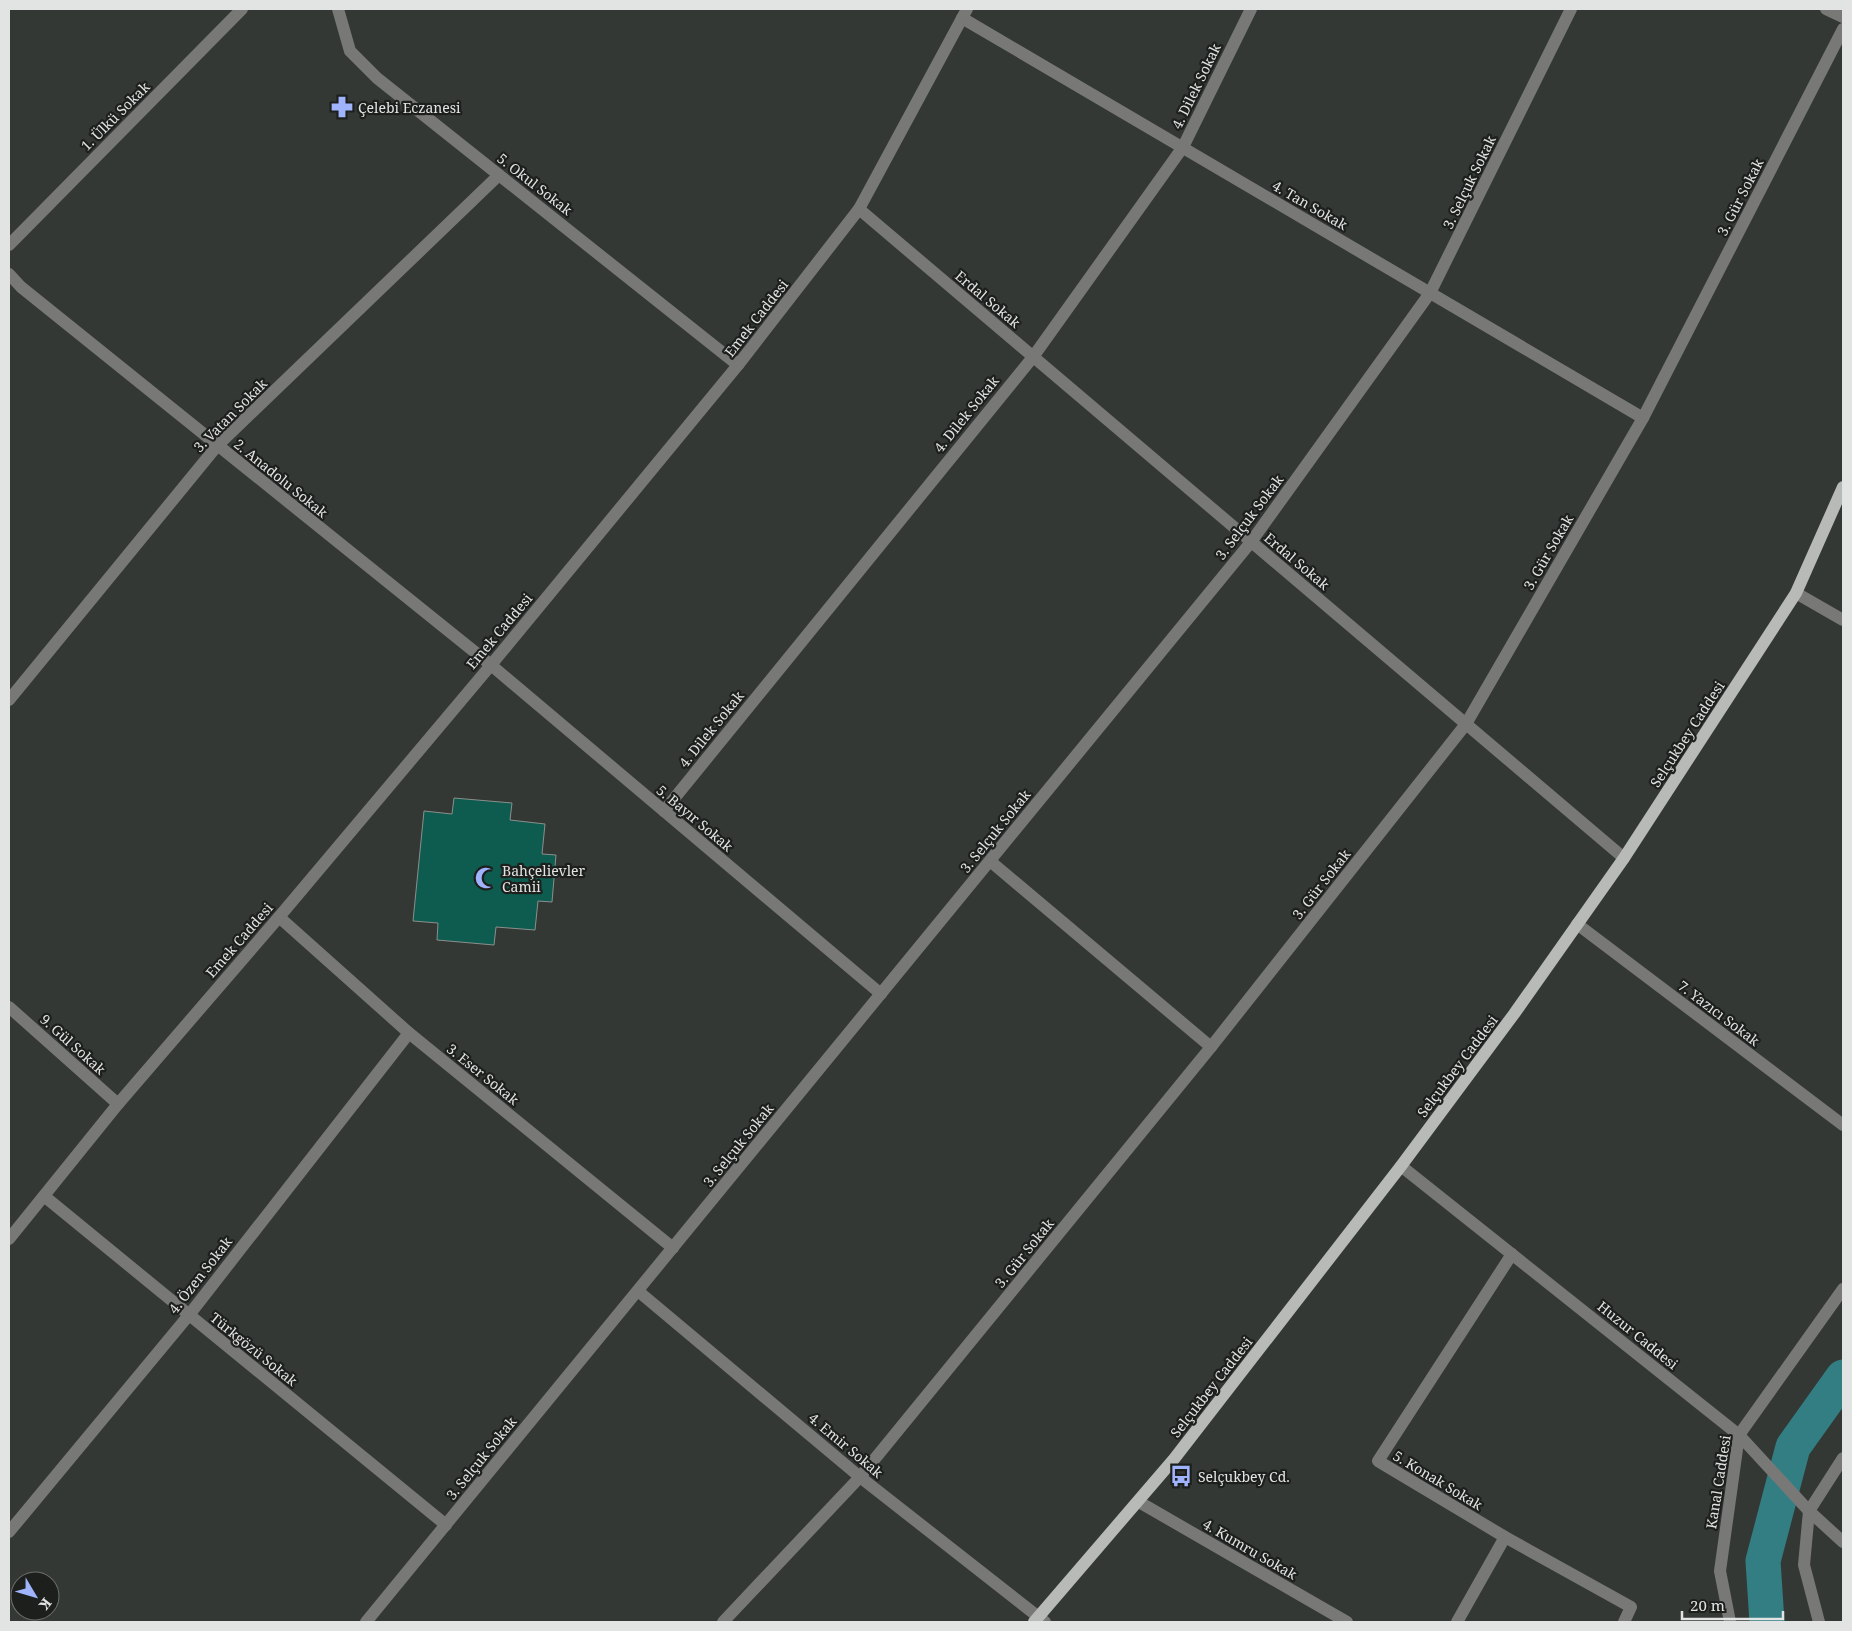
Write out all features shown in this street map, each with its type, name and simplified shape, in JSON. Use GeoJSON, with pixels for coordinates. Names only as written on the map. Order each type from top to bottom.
{"type":"FeatureCollection","features":[{"type":"Feature","properties":{"kind":"main road","name":"Selçukbey Caddesi"},"geometry":{"type":"LineString","coordinates":[[1039,1621],[1180,1452],[1401,1166],[1514,1014],[1624,858],[1796,593],[1843,486]]}},
{"type":"Feature","properties":{"kind":"street","name":"1. Ülkü Sokak"},"geometry":{"type":"LineString","coordinates":[[9,245],[242,9]]}},
{"type":"Feature","properties":{"kind":"street","name":"5. Okul Sokak"},"geometry":{"type":"LineString","coordinates":[[338,9],[350,51],[376,78],[738,365]]}},
{"type":"Feature","properties":{"kind":"street","name":"4. Dilek Sokak"},"geometry":{"type":"LineString","coordinates":[[664,811],[1032,357],[1183,147],[1251,9]]}},
{"type":"Feature","properties":{"kind":"street","name":"3. Selçuk Sokak"},"geometry":{"type":"LineString","coordinates":[[366,1622],[1251,542],[1430,293],[1571,9]]}},
{"type":"Feature","properties":{"kind":"street"},"geometry":{"type":"LineString","coordinates":[[1826,9],[1843,17]]}},
{"type":"Feature","properties":{"kind":"street","name":"4. Tan Sokak"},"geometry":{"type":"LineString","coordinates":[[965,13],[1183,147],[1643,418]]}},
{"type":"Feature","properties":{"kind":"street","name":"Emek Caddesi"},"geometry":{"type":"LineString","coordinates":[[9,1239],[118,1104],[279,917],[491,665],[738,365],[859,209],[965,13]]}},
{"type":"Feature","properties":{"kind":"street","name":"3. Gür Sokak"},"geometry":{"type":"LineString","coordinates":[[723,1622],[860,1477],[1210,1047],[1466,724],[1643,418],[1843,29]]}},
{"type":"Feature","properties":{"kind":"street","name":"3. Vatan Sokak"},"geometry":{"type":"LineString","coordinates":[[9,700],[217,446],[499,175]]}},
{"type":"Feature","properties":{"kind":"street","name":"Erdal Sokak"},"geometry":{"type":"LineString","coordinates":[[859,209],[1624,858]]}},
{"type":"Feature","properties":{"kind":"street","name":"2. Anadolu Sokak"},"geometry":{"type":"LineString","coordinates":[[9,274],[20,287],[491,665]]}},
{"type":"Feature","properties":{"kind":"street"},"geometry":{"type":"LineString","coordinates":[[1796,593],[1843,620]]}},
{"type":"Feature","properties":{"kind":"street","name":"5. Bayır Sokak"},"geometry":{"type":"LineString","coordinates":[[491,665],[881,994]]}},
{"type":"Feature","properties":{"kind":"street"},"geometry":{"type":"LineString","coordinates":[[990,861],[1210,1047]]}},
{"type":"Feature","properties":{"kind":"street","name":"3. Eser Sokak"},"geometry":{"type":"LineString","coordinates":[[279,917],[409,1033],[673,1248]]}},
{"type":"Feature","properties":{"kind":"street","name":"7. Yazıcı Sokak"},"geometry":{"type":"LineString","coordinates":[[1577,924],[1843,1124]]}},
{"type":"Feature","properties":{"kind":"street","name":"9. Gül Sokak"},"geometry":{"type":"LineString","coordinates":[[9,1007],[118,1104]]}},
{"type":"Feature","properties":{"kind":"street","name":"4. Özen Sokak"},"geometry":{"type":"LineString","coordinates":[[9,1532],[189,1315],[409,1033]]}},
{"type":"Feature","properties":{"kind":"street","name":"Huzur Caddesi"},"geometry":{"type":"LineString","coordinates":[[1401,1166],[1739,1435],[1809,1511],[1843,1542]]}},
{"type":"Feature","properties":{"kind":"street","name":"Türkgözü Sokak"},"geometry":{"type":"LineString","coordinates":[[44,1196],[446,1525]]}},
{"type":"Feature","properties":{"kind":"street","name":"5. Konak Sokak"},"geometry":{"type":"LineString","coordinates":[[1512,1254],[1378,1461],[1505,1537],[1631,1607],[1624,1622]]}},
{"type":"Feature","properties":{"kind":"street","name":"Kanal Caddesi"},"geometry":{"type":"LineString","coordinates":[[1730,1622],[1720,1571],[1739,1435],[1843,1289]]}},
{"type":"Feature","properties":{"kind":"street","name":"4. Emir Sokak"},"geometry":{"type":"LineString","coordinates":[[638,1292],[860,1477],[1039,1621]]}},
{"type":"Feature","properties":{"kind":"street"},"geometry":{"type":"LineString","coordinates":[[1819,1622],[1804,1565],[1809,1511],[1843,1458]]}},
{"type":"Feature","properties":{"kind":"street","name":"4. Kumru Sokak"},"geometry":{"type":"LineString","coordinates":[[1139,1502],[1347,1622]]}},
{"type":"Feature","properties":{"kind":"street"},"geometry":{"type":"LineString","coordinates":[[1457,1622],[1505,1537]]}},
{"type":"Feature","properties":{"kind":"building","name":"Bahçelievler Camii"},"geometry":{"type":"Polygon","coordinates":[[[454,798],[512,803],[510,820],[545,824],[542,854],[556,855],[552,902],[538,901],[535,930],[496,927],[494,945],[437,940],[438,923],[413,921],[424,811],[452,814],[454,798]]]}},
{"type":"Feature","properties":{"kind":"waterway"},"geometry":{"type":"LineString","coordinates":[[1767,1622],[1763,1561],[1793,1447],[1843,1377]]}},
{"type":"Feature","properties":{"kind":"place","name":"Çelebi Eczanesi"},"geometry":{"type":"Point","coordinates":[342,107]}},
{"type":"Feature","properties":{"kind":"place","name":"Bahçelievler Camii"},"geometry":{"type":"Point","coordinates":[486,878]}},
{"type":"Feature","properties":{"kind":"place","name":"Selçukbey Cd."},"geometry":{"type":"Point","coordinates":[1181,1476]}}]}
